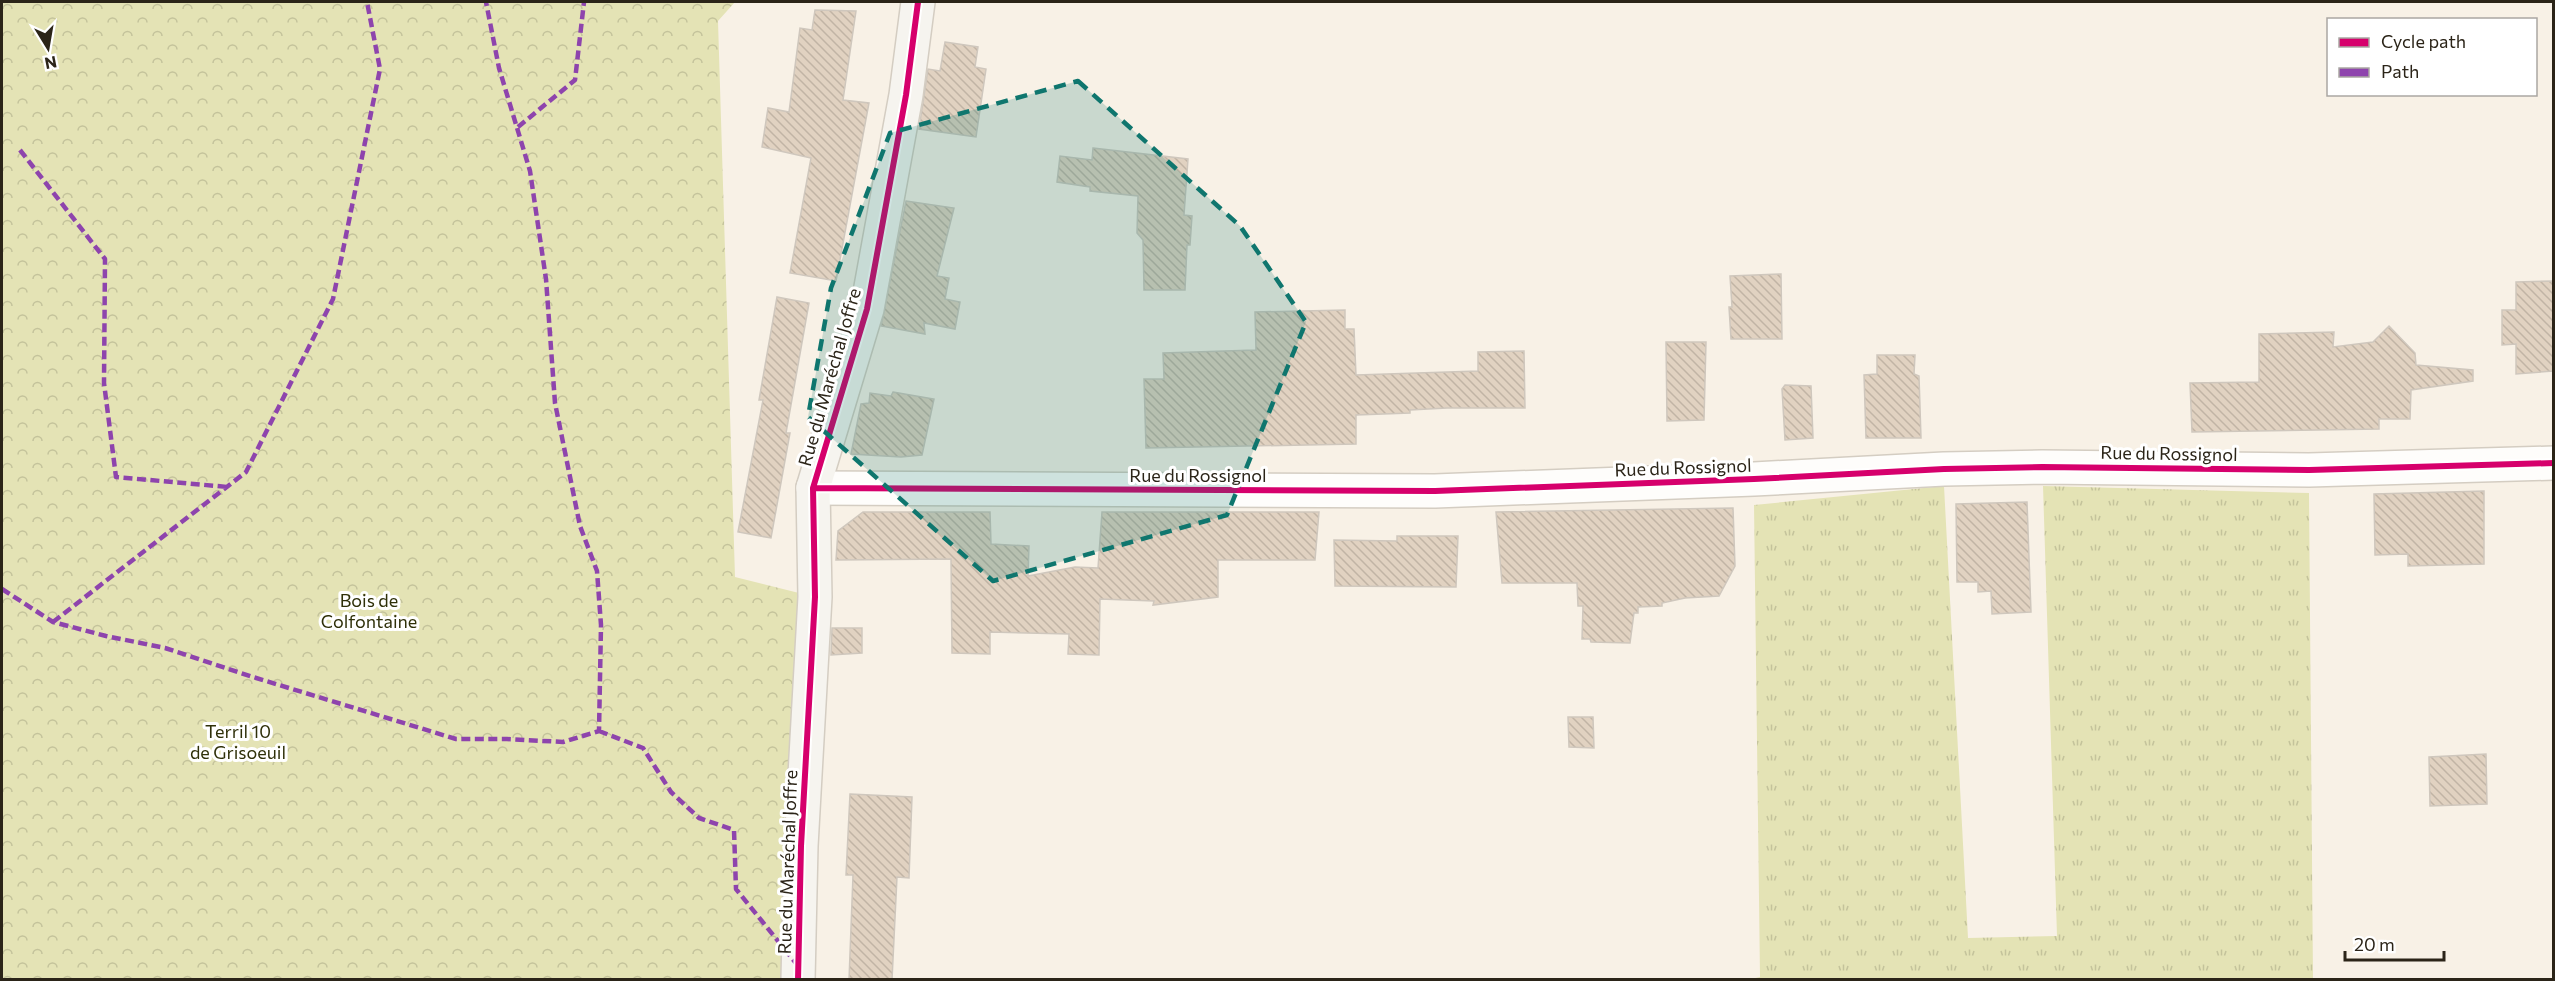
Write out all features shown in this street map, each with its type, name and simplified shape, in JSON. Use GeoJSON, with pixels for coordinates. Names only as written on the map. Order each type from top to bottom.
{"type":"FeatureCollection","features":[{"type":"Feature","properties":{"kind":"street","name":"Rue du Maréchal Joffre"},"geometry":{"type":"LineString","coordinates":[[798,980],[801,846],[815,597],[813,488],[867,309],[906,95],[918,2]]}},
{"type":"Feature","properties":{"kind":"street","name":"Rue du Rossignol"},"geometry":{"type":"LineString","coordinates":[[813,488],[1436,490],[1754,479],[1954,469],[2054,467],[2309,470],[2553,463]]}},
{"type":"Feature","properties":{"kind":"highlighted area"},"geometry":{"type":"Polygon","coordinates":[[[1078,81],[1240,226],[1306,322],[1227,515],[993,581],[808,417],[831,288],[890,133],[1078,81]]]}},
{"type":"Feature","properties":{"kind":"green space","name":"Bois de Colfontaine"},"geometry":{"type":"Polygon","coordinates":[[[2,2],[735,2],[718,21],[735,577],[815,597],[798,979],[2,980],[2,2]]]}},
{"type":"Feature","properties":{"kind":"green space"},"geometry":{"type":"Polygon","coordinates":[[[1944,486],[1968,938],[2057,936],[2043,486],[2309,493],[2313,979],[1751,979],[1760,977],[1754,505],[1944,486]]]}},
{"type":"Feature","properties":{"kind":"building"},"geometry":{"type":"Polygon","coordinates":[[[815,10],[856,11],[843,100],[869,103],[836,281],[790,273],[811,158],[762,147],[768,108],[789,112],[800,28],[812,30],[815,10]]]}},
{"type":"Feature","properties":{"kind":"building"},"geometry":{"type":"Polygon","coordinates":[[[945,42],[978,47],[975,67],[986,69],[976,137],[919,129],[928,69],[940,71],[945,42]]]}},
{"type":"Feature","properties":{"kind":"building"},"geometry":{"type":"Polygon","coordinates":[[[1093,148],[1188,159],[1184,215],[1192,216],[1190,245],[1187,245],[1185,290],[1144,290],[1143,240],[1137,233],[1138,196],[1090,191],[1090,187],[1057,182],[1060,156],[1092,160],[1093,148]]]}},
{"type":"Feature","properties":{"kind":"building"},"geometry":{"type":"Polygon","coordinates":[[[906,201],[954,208],[937,276],[949,278],[945,299],[960,302],[955,329],[924,323],[925,334],[881,326],[906,201]]]}},
{"type":"Feature","properties":{"kind":"building"},"geometry":{"type":"Polygon","coordinates":[[[1781,274],[1782,339],[1731,339],[1730,276],[1781,274]]]}},
{"type":"Feature","properties":{"kind":"building"},"geometry":{"type":"Polygon","coordinates":[[[2553,281],[2553,371],[2516,374],[2516,344],[2502,345],[2502,310],[2516,310],[2516,282],[2553,281]]]}},
{"type":"Feature","properties":{"kind":"building"},"geometry":{"type":"Polygon","coordinates":[[[777,297],[809,303],[786,433],[790,433],[771,538],[738,532],[763,400],[759,400],[777,297]]]}},
{"type":"Feature","properties":{"kind":"building"},"geometry":{"type":"Polygon","coordinates":[[[1345,310],[1345,329],[1354,329],[1356,375],[1478,371],[1478,352],[1524,351],[1525,408],[1447,408],[1410,410],[1410,413],[1356,415],[1356,444],[1146,448],[1144,379],[1164,379],[1163,353],[1256,350],[1255,312],[1345,310]]]}},
{"type":"Feature","properties":{"kind":"building"},"geometry":{"type":"Polygon","coordinates":[[[2389,326],[2415,353],[2416,365],[2473,370],[2473,381],[2411,390],[2410,419],[2379,419],[2379,429],[2192,432],[2190,383],[2259,382],[2259,334],[2334,332],[2333,347],[2373,342],[2389,326]]]}},
{"type":"Feature","properties":{"kind":"building"},"geometry":{"type":"Polygon","coordinates":[[[1666,342],[1706,342],[1704,420],[1667,421],[1666,342]]]}},
{"type":"Feature","properties":{"kind":"building"},"geometry":{"type":"Polygon","coordinates":[[[1877,355],[1915,355],[1914,374],[1919,376],[1921,438],[1866,438],[1864,375],[1877,374],[1877,355]]]}},
{"type":"Feature","properties":{"kind":"building"},"geometry":{"type":"Polygon","coordinates":[[[1785,385],[1811,386],[1813,438],[1785,440],[1782,389],[1785,385]]]}},
{"type":"Feature","properties":{"kind":"building"},"geometry":{"type":"Polygon","coordinates":[[[893,392],[934,399],[922,455],[901,457],[851,454],[861,404],[869,403],[870,393],[891,396],[893,392]]]}},
{"type":"Feature","properties":{"kind":"building"},"geometry":{"type":"Polygon","coordinates":[[[2484,491],[2484,564],[2408,566],[2408,554],[2375,555],[2374,494],[2484,491]]]}},
{"type":"Feature","properties":{"kind":"building"},"geometry":{"type":"Polygon","coordinates":[[[2027,502],[2031,612],[1992,614],[1991,591],[1978,592],[1978,582],[1957,582],[1956,504],[2027,502]]]}},
{"type":"Feature","properties":{"kind":"building"},"geometry":{"type":"Polygon","coordinates":[[[1733,508],[1735,566],[1719,596],[1685,598],[1662,603],[1662,606],[1638,607],[1638,613],[1634,613],[1630,643],[1591,642],[1590,639],[1582,639],[1583,606],[1578,606],[1577,583],[1502,583],[1496,512],[1733,508]]]}},
{"type":"Feature","properties":{"kind":"building"},"geometry":{"type":"Polygon","coordinates":[[[863,512],[990,512],[991,544],[1029,546],[1028,576],[1075,567],[1098,568],[1102,512],[1319,512],[1315,560],[1218,560],[1218,597],[1153,605],[1154,601],[1100,599],[1099,655],[1068,654],[1069,634],[990,632],[990,654],[952,653],[951,559],[836,560],[838,531],[863,512]]]}},
{"type":"Feature","properties":{"kind":"building"},"geometry":{"type":"Polygon","coordinates":[[[1397,536],[1458,536],[1456,587],[1335,586],[1334,540],[1397,541],[1397,536]]]}},
{"type":"Feature","properties":{"kind":"building"},"geometry":{"type":"Polygon","coordinates":[[[832,628],[862,628],[862,653],[831,655],[832,628]]]}},
{"type":"Feature","properties":{"kind":"building"},"geometry":{"type":"Polygon","coordinates":[[[1568,717],[1593,717],[1594,748],[1569,747],[1568,717]]]}},
{"type":"Feature","properties":{"kind":"building"},"geometry":{"type":"Polygon","coordinates":[[[2486,754],[2487,804],[2430,806],[2429,757],[2486,754]]]}},
{"type":"Feature","properties":{"kind":"building"},"geometry":{"type":"Polygon","coordinates":[[[850,794],[912,797],[909,878],[897,877],[892,980],[849,980],[853,875],[846,875],[850,794]]]}},
{"type":"Feature","properties":{"kind":"marked path"},"geometry":{"type":"LineString","coordinates":[[53,622],[246,472],[333,299],[380,69],[367,2]]}},
{"type":"Feature","properties":{"kind":"marked path"},"geometry":{"type":"LineString","coordinates":[[2,589],[53,622],[165,648],[456,739],[563,742],[599,731],[601,625],[597,571],[580,526],[555,403],[546,279],[530,171],[499,68],[486,2]]}},
{"type":"Feature","properties":{"kind":"marked path"},"geometry":{"type":"LineString","coordinates":[[518,127],[575,80],[584,2]]}},
{"type":"Feature","properties":{"kind":"marked path"},"geometry":{"type":"LineString","coordinates":[[20,150],[105,259],[104,383],[116,477],[228,487]]}},
{"type":"Feature","properties":{"kind":"marked path"},"geometry":{"type":"LineString","coordinates":[[599,731],[643,748],[671,792],[699,818],[734,830],[736,889],[799,967]]}},
{"type":"Feature","properties":{"kind":"cycle path"},"geometry":{"type":"LineString","coordinates":[[798,980],[801,846],[815,597],[813,488],[867,309],[906,95],[918,2]]}},
{"type":"Feature","properties":{"kind":"cycle path"},"geometry":{"type":"LineString","coordinates":[[813,488],[1435,491],[1944,469],[2042,467],[2309,470],[2554,463]]}},
{"type":"Feature","properties":{"kind":"park label","name":"Terril 10 de Grisoeuil"},"geometry":{"type":"Point","coordinates":[238,741]}}]}
